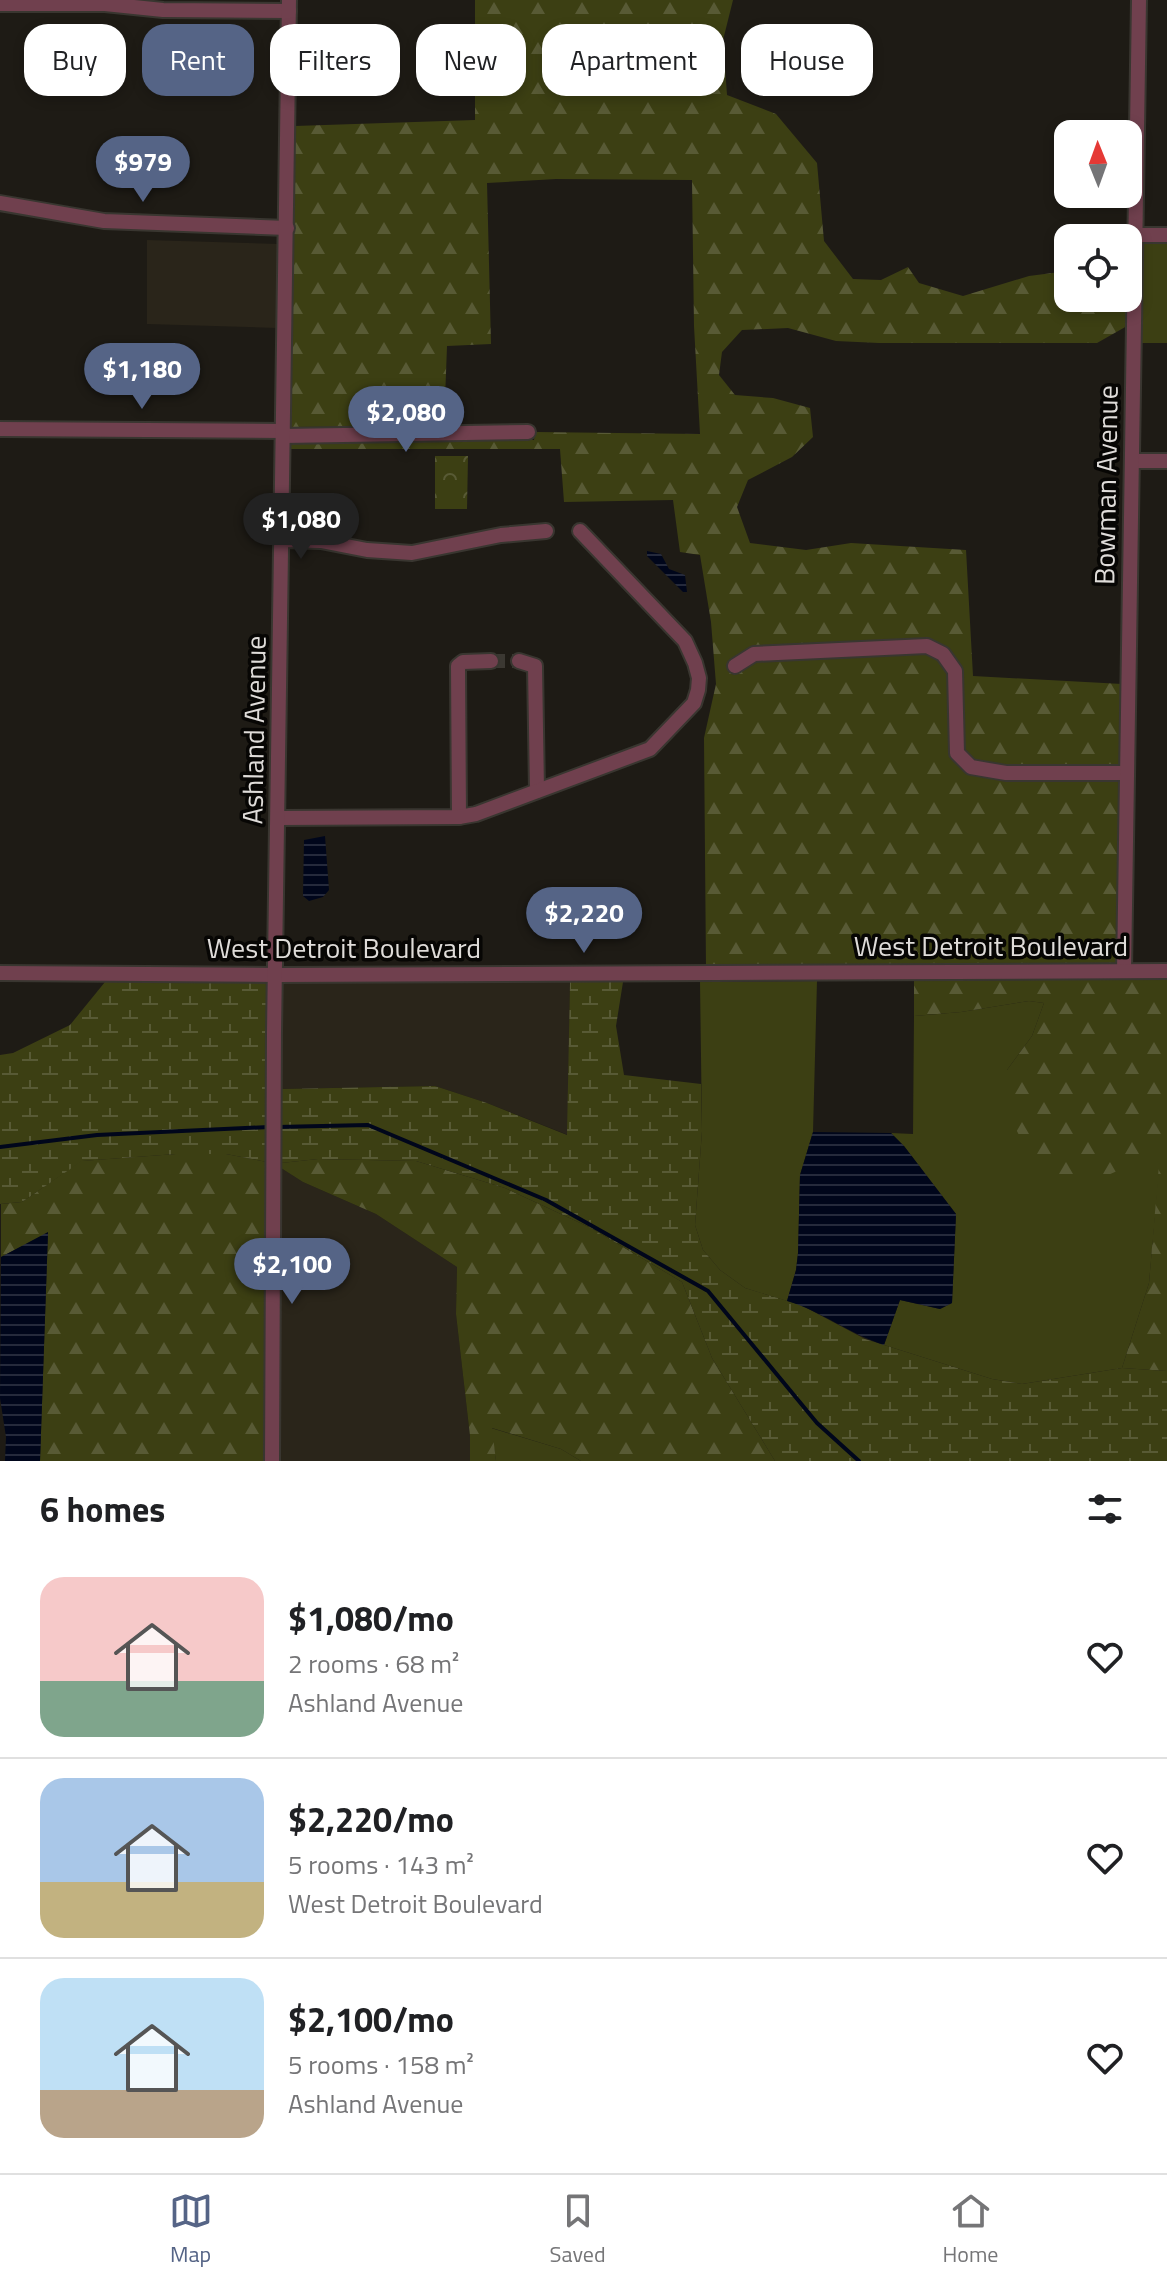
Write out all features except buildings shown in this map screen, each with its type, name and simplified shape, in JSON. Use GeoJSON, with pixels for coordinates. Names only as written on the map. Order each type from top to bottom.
{"type":"FeatureCollection","features":[{"type":"Feature","properties":{"kind":"street","name":"Bowman Avenue"},"geometry":{"type":"LineString","coordinates":[[1136,224],[1139,0]]}},
{"type":"Feature","properties":{"kind":"street"},"geometry":{"type":"LineString","coordinates":[[0,4],[105,4],[208,11],[289,5]]}},
{"type":"Feature","properties":{"kind":"street","name":"Ashland Avenue"},"geometry":{"type":"LineString","coordinates":[[272,1461],[289,5]]}},
{"type":"Feature","properties":{"kind":"street"},"geometry":{"type":"LineString","coordinates":[[0,203],[104,221],[287,228]]}},
{"type":"Feature","properties":{"kind":"street"},"geometry":{"type":"LineString","coordinates":[[1142,235],[1167,235]]}},
{"type":"Feature","properties":{"kind":"street","name":"Bowman Avenue"},"geometry":{"type":"LineString","coordinates":[[1124,971],[1135,312]]}},
{"type":"Feature","properties":{"kind":"street"},"geometry":{"type":"LineString","coordinates":[[0,429],[528,432]]}},
{"type":"Feature","properties":{"kind":"street"},"geometry":{"type":"LineString","coordinates":[[1132,461],[1167,461]]}},
{"type":"Feature","properties":{"kind":"street"},"geometry":{"type":"LineString","coordinates":[[282,540],[321,541],[367,550],[412,553],[501,535],[546,531]]}},
{"type":"Feature","properties":{"kind":"street"},"geometry":{"type":"LineString","coordinates":[[279,818],[459,817],[476,814],[650,749],[694,703],[699,678],[695,663],[685,641],[580,531]]}},
{"type":"Feature","properties":{"kind":"street"},"geometry":{"type":"LineString","coordinates":[[735,666],[754,654],[927,646],[943,654],[955,671],[957,753],[971,767],[1006,773],[1127,773]]}},
{"type":"Feature","properties":{"kind":"street"},"geometry":{"type":"LineString","coordinates":[[459,817],[458,666],[463,662],[491,661]]}},
{"type":"Feature","properties":{"kind":"street"},"geometry":{"type":"LineString","coordinates":[[519,661],[535,666],[537,791]]}},
{"type":"Feature","properties":{"kind":"street","name":"West Detroit Boulevard"},"geometry":{"type":"LineString","coordinates":[[0,973],[277,975],[1167,971]]}},
{"type":"Feature","properties":{"kind":"shaded area"},"geometry":{"type":"Polygon","coordinates":[[[147,240],[279,244],[277,328],[147,324],[147,240]]]}},
{"type":"Feature","properties":{"kind":"shaded area"},"geometry":{"type":"Polygon","coordinates":[[[570,982],[568,1135],[435,1086],[281,1089],[283,983],[570,982]]]}},
{"type":"Feature","properties":{"kind":"shaded area"},"geometry":{"type":"Polygon","coordinates":[[[281,1168],[303,1182],[376,1214],[457,1267],[456,1314],[470,1461],[278,1461],[281,1168]]]}},
{"type":"Feature","properties":{"kind":"green space"},"geometry":{"type":"Polygon","coordinates":[[[475,0],[733,0],[725,32],[725,24],[542,24],[542,96],[725,96],[725,68],[727,95],[776,114],[817,163],[824,241],[853,279],[881,280],[908,267],[919,283],[963,296],[1029,276],[1054,273],[1054,312],[1128,312],[1127,326],[1097,343],[879,343],[836,341],[788,328],[742,330],[722,352],[719,375],[735,395],[773,398],[810,408],[813,437],[792,457],[748,480],[737,507],[750,543],[806,550],[851,543],[966,550],[973,676],[1122,684],[1117,963],[706,966],[704,738],[716,684],[711,622],[700,555],[680,552],[673,500],[564,502],[560,449],[290,449],[290,443],[534,440],[535,432],[700,434],[694,326],[692,180],[556,179],[487,183],[491,344],[447,346],[444,426],[290,427],[295,126],[475,120],[475,96],[526,96],[526,24],[475,24],[475,0]]]}},
{"type":"Feature","properties":{"kind":"green space"},"geometry":{"type":"Polygon","coordinates":[[[1143,243],[1167,244],[1167,343],[1141,343],[1143,243]]]}},
{"type":"Feature","properties":{"kind":"green space"},"geometry":{"type":"Polygon","coordinates":[[[435,456],[468,456],[467,509],[435,509],[435,456]]]}},
{"type":"Feature","properties":{"kind":"green space"},"geometry":{"type":"Polygon","coordinates":[[[1167,979],[1167,1371],[1122,1368],[1149,1283],[1161,1141],[1142,1160],[1099,1179],[1058,1178],[1030,1156],[1009,1116],[1007,1070],[1032,1036],[1044,1003],[1029,1001],[914,1016],[914,981],[1167,979]]]}},
{"type":"Feature","properties":{"kind":"green space"},"geometry":{"type":"Polygon","coordinates":[[[817,981],[813,1132],[800,1175],[798,1253],[787,1301],[745,1288],[720,1270],[703,1250],[695,1225],[702,1131],[700,982],[817,981]]]}},
{"type":"Feature","properties":{"kind":"green space"},"geometry":{"type":"Polygon","coordinates":[[[105,982],[269,983],[267,1162],[226,1154],[176,1154],[82,1161],[22,1202],[0,1204],[0,1055],[13,1053],[70,1025],[105,982]]]}},
{"type":"Feature","properties":{"kind":"green space"},"geometry":{"type":"Polygon","coordinates":[[[570,982],[623,982],[616,1026],[624,1075],[701,1084],[702,1131],[695,1225],[703,1250],[720,1270],[745,1288],[801,1305],[865,1339],[992,1379],[1022,1384],[1122,1368],[1167,1371],[1167,1461],[775,1461],[712,1358],[682,1282],[591,1228],[505,1188],[416,1161],[318,1159],[281,1163],[281,1089],[435,1086],[567,1135],[570,982]]]}},
{"type":"Feature","properties":{"kind":"green space"},"geometry":{"type":"Polygon","coordinates":[[[1029,1001],[1044,1003],[1032,1036],[1007,1070],[1162,1140],[1149,1283],[1122,1368],[1022,1384],[992,1379],[884,1345],[900,1300],[940,1309],[952,1303],[956,1214],[891,1133],[913,1134],[914,1016],[1029,1001]]]}},
{"type":"Feature","properties":{"kind":"green space"},"geometry":{"type":"Polygon","coordinates":[[[176,1154],[226,1154],[267,1162],[265,1461],[40,1461],[48,1233],[1,1257],[1,1204],[22,1202],[81,1161],[176,1154]]]}},
{"type":"Feature","properties":{"kind":"green space"},"geometry":{"type":"Polygon","coordinates":[[[318,1159],[416,1161],[505,1188],[591,1228],[682,1282],[712,1358],[775,1461],[581,1461],[561,1449],[492,1428],[496,1461],[470,1461],[456,1314],[457,1267],[376,1214],[303,1182],[281,1168],[281,1163],[318,1159]]]}},
{"type":"Feature","properties":{"kind":"green space"},"geometry":{"type":"Polygon","coordinates":[[[491,1428],[561,1449],[581,1461],[496,1461],[491,1428]]]}},
{"type":"Feature","properties":{"kind":"water"},"geometry":{"type":"Polygon","coordinates":[[[647,551],[661,554],[669,569],[685,575],[687,592],[683,592],[647,556],[647,551]]]}},
{"type":"Feature","properties":{"kind":"water"},"geometry":{"type":"Polygon","coordinates":[[[325,836],[329,890],[323,897],[309,901],[303,896],[304,840],[325,836]]]}},
{"type":"Feature","properties":{"kind":"water"},"geometry":{"type":"Polygon","coordinates":[[[813,1132],[891,1133],[956,1214],[952,1303],[940,1309],[900,1300],[884,1345],[787,1301],[798,1253],[800,1175],[813,1132]]]}},
{"type":"Feature","properties":{"kind":"water"},"geometry":{"type":"Polygon","coordinates":[[[48,1232],[40,1461],[5,1461],[6,1437],[0,1398],[1,1257],[48,1232]]]}},
{"type":"Feature","properties":{"kind":"waterway"},"geometry":{"type":"LineString","coordinates":[[277,1127],[368,1125],[546,1200],[708,1291],[817,1423],[859,1461]]}},
{"type":"Feature","properties":{"kind":"waterway"},"geometry":{"type":"LineString","coordinates":[[0,1147],[97,1135],[269,1127]]}},
{"type":"Feature","properties":{"kind":"tunnel"},"geometry":{"type":"LineString","coordinates":[[491,661],[519,661]]}}]}
